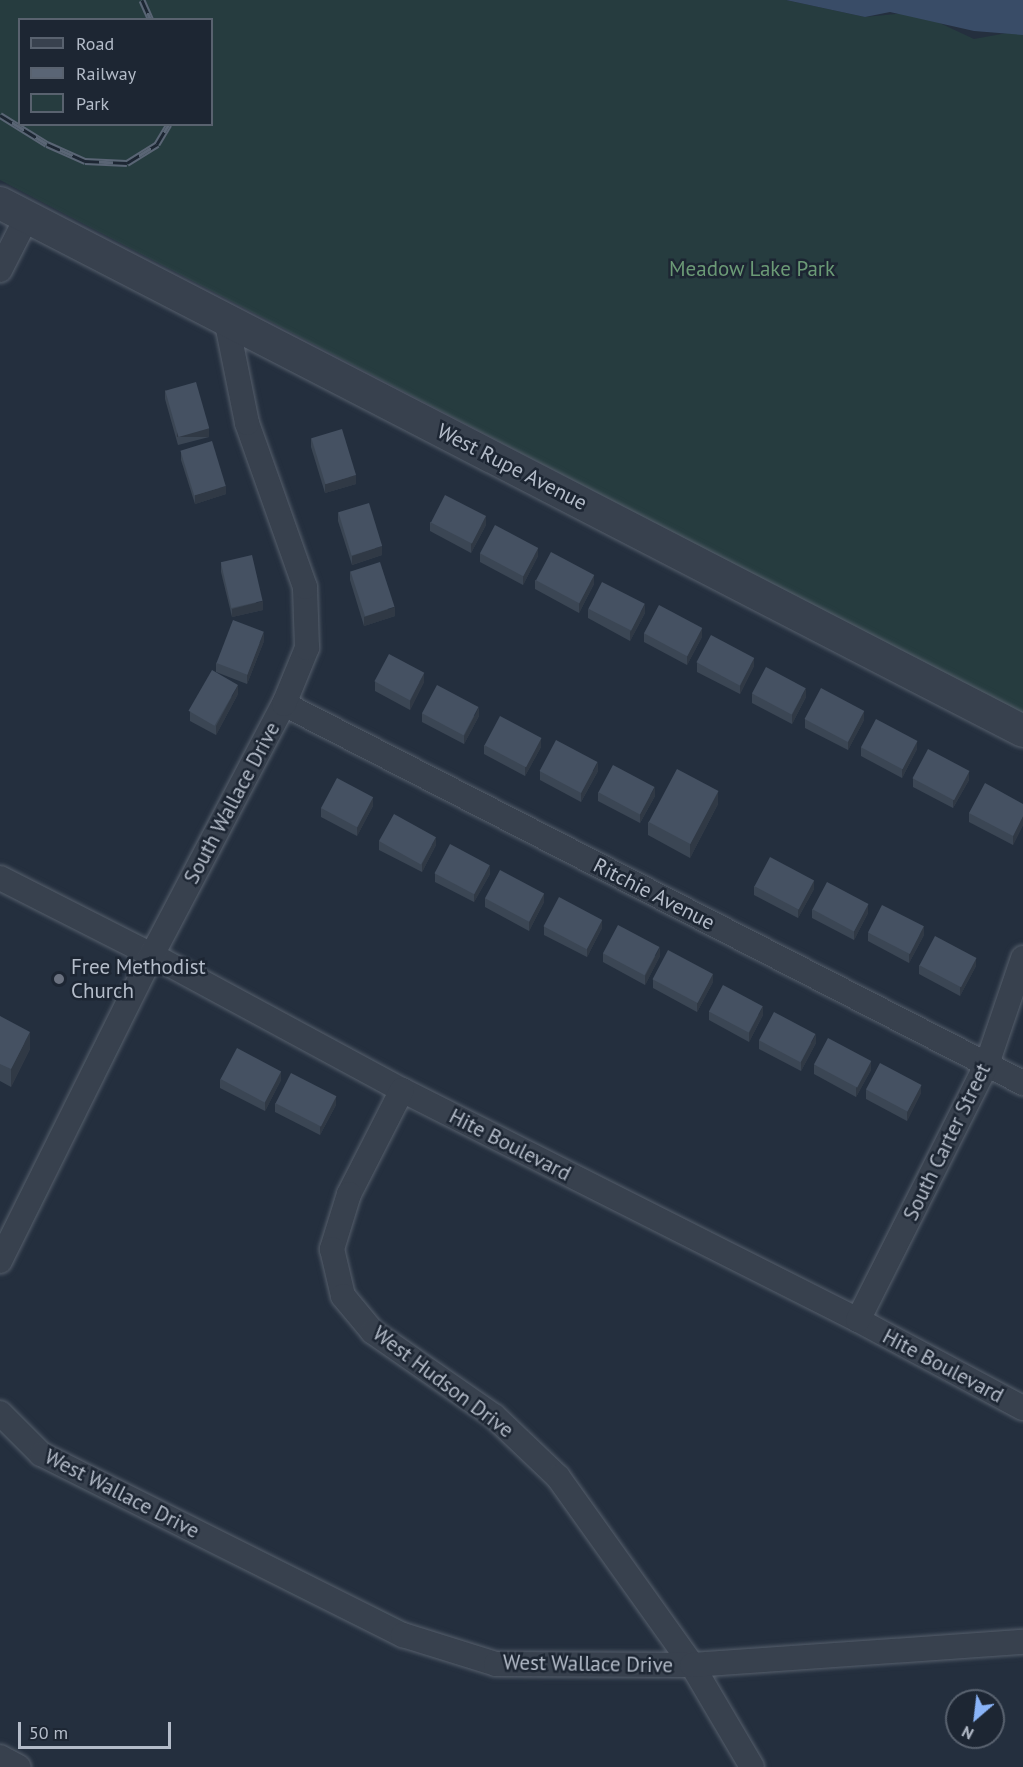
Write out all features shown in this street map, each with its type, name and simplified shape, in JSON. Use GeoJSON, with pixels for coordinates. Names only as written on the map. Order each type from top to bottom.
{"type":"FeatureCollection","features":[{"type":"Feature","properties":{"kind":"street"},"geometry":{"type":"LineString","coordinates":[[0,270],[13,210]]}},
{"type":"Feature","properties":{"kind":"street","name":"West Rupe Avenue"},"geometry":{"type":"LineString","coordinates":[[13,210],[1023,731]]}},
{"type":"Feature","properties":{"kind":"street","name":"South Wallace Drive"},"geometry":{"type":"LineString","coordinates":[[0,1261],[152,955],[284,704],[307,648],[306,587],[247,423],[226,319]]}},
{"type":"Feature","properties":{"kind":"street","name":"Ritchie Avenue"},"geometry":{"type":"LineString","coordinates":[[284,704],[1023,1083]]}},
{"type":"Feature","properties":{"kind":"street","name":"Hite Boulevard"},"geometry":{"type":"LineString","coordinates":[[0,878],[152,955],[402,1090],[858,1320],[1023,1408]]}},
{"type":"Feature","properties":{"kind":"street","name":"South Carter Street"},"geometry":{"type":"LineString","coordinates":[[858,1320],[987,1064],[1023,958]]}},
{"type":"Feature","properties":{"kind":"street","name":"West Hudson Drive"},"geometry":{"type":"LineString","coordinates":[[402,1090],[349,1194],[332,1249],[343,1296],[373,1332],[494,1416],[558,1477],[692,1665],[752,1767]]}},
{"type":"Feature","properties":{"kind":"street","name":"West Wallace Drive"},"geometry":{"type":"LineString","coordinates":[[0,1413],[41,1454],[403,1635],[495,1664],[692,1665],[1023,1642]]}},
{"type":"Feature","properties":{"kind":"street"},"geometry":{"type":"LineString","coordinates":[[0,1757],[19,1767]]}},
{"type":"Feature","properties":{"kind":"green space","name":"Meadow Lake Park"},"geometry":{"type":"Polygon","coordinates":[[[0,0],[786,0],[865,17],[916,12],[974,39],[1023,30],[1023,716],[0,180],[0,0]]]}},
{"type":"Feature","properties":{"kind":"water"},"geometry":{"type":"Polygon","coordinates":[[[786,0],[1023,0],[1023,35],[974,31],[890,12],[865,17],[786,0]]]}},
{"type":"Feature","properties":{"kind":"building"},"geometry":{"type":"Polygon","coordinates":[[[196,382],[209,428],[178,437],[165,391],[196,382]]]}},
{"type":"Feature","properties":{"kind":"building"},"geometry":{"type":"Polygon","coordinates":[[[342,429],[356,475],[325,484],[311,438],[342,429]]]}},
{"type":"Feature","properties":{"kind":"building"},"geometry":{"type":"Polygon","coordinates":[[[212,441],[226,486],[194,496],[180,451],[212,441]]]}},
{"type":"Feature","properties":{"kind":"building"},"geometry":{"type":"Polygon","coordinates":[[[445,495],[486,516],[472,544],[431,523],[445,495]]]}},
{"type":"Feature","properties":{"kind":"building"},"geometry":{"type":"Polygon","coordinates":[[[369,503],[382,546],[352,555],[338,512],[369,503]]]}},
{"type":"Feature","properties":{"kind":"building"},"geometry":{"type":"Polygon","coordinates":[[[495,525],[538,548],[523,576],[480,553],[495,525]]]}},
{"type":"Feature","properties":{"kind":"building"},"geometry":{"type":"Polygon","coordinates":[[[551,552],[594,575],[579,603],[536,580],[551,552]]]}},
{"type":"Feature","properties":{"kind":"building"},"geometry":{"type":"Polygon","coordinates":[[[252,555],[263,601],[231,608],[221,562],[252,555]]]}},
{"type":"Feature","properties":{"kind":"building"},"geometry":{"type":"Polygon","coordinates":[[[380,562],[395,607],[365,616],[351,572],[380,562]]]}},
{"type":"Feature","properties":{"kind":"building"},"geometry":{"type":"Polygon","coordinates":[[[602,582],[645,604],[631,631],[588,609],[602,582]]]}},
{"type":"Feature","properties":{"kind":"building"},"geometry":{"type":"Polygon","coordinates":[[[659,605],[702,628],[687,656],[644,633],[659,605]]]}},
{"type":"Feature","properties":{"kind":"building"},"geometry":{"type":"Polygon","coordinates":[[[233,620],[264,632],[247,675],[217,663],[233,620]]]}},
{"type":"Feature","properties":{"kind":"building"},"geometry":{"type":"Polygon","coordinates":[[[711,635],[754,658],[740,685],[696,662],[711,635]]]}},
{"type":"Feature","properties":{"kind":"building"},"geometry":{"type":"Polygon","coordinates":[[[389,654],[424,673],[410,700],[374,681],[389,654]]]}},
{"type":"Feature","properties":{"kind":"building"},"geometry":{"type":"Polygon","coordinates":[[[766,667],[806,688],[792,715],[752,693],[766,667]]]}},
{"type":"Feature","properties":{"kind":"building"},"geometry":{"type":"Polygon","coordinates":[[[212,670],[238,685],[214,726],[188,711],[212,670]]]}},
{"type":"Feature","properties":{"kind":"building"},"geometry":{"type":"Polygon","coordinates":[[[437,685],[478,707],[463,735],[422,713],[437,685]]]}},
{"type":"Feature","properties":{"kind":"building"},"geometry":{"type":"Polygon","coordinates":[[[821,688],[864,711],[848,742],[805,719],[821,688]]]}},
{"type":"Feature","properties":{"kind":"building"},"geometry":{"type":"Polygon","coordinates":[[[500,716],[541,738],[526,767],[485,745],[500,716]]]}},
{"type":"Feature","properties":{"kind":"building"},"geometry":{"type":"Polygon","coordinates":[[[876,719],[917,741],[902,769],[861,747],[876,719]]]}},
{"type":"Feature","properties":{"kind":"building"},"geometry":{"type":"Polygon","coordinates":[[[556,740],[597,762],[581,793],[540,771],[556,740]]]}},
{"type":"Feature","properties":{"kind":"building"},"geometry":{"type":"Polygon","coordinates":[[[928,749],[969,771],[954,800],[913,778],[928,749]]]}},
{"type":"Feature","properties":{"kind":"building"},"geometry":{"type":"Polygon","coordinates":[[[613,765],[654,787],[640,814],[598,792],[613,765]]]}},
{"type":"Feature","properties":{"kind":"building"},"geometry":{"type":"Polygon","coordinates":[[[677,769],[718,791],[690,844],[649,822],[677,769]]]}},
{"type":"Feature","properties":{"kind":"building"},"geometry":{"type":"Polygon","coordinates":[[[337,778],[373,797],[357,827],[321,808],[337,778]]]}},
{"type":"Feature","properties":{"kind":"building"},"geometry":{"type":"Polygon","coordinates":[[[985,783],[1023,804],[1023,816],[1013,836],[969,813],[985,783]]]}},
{"type":"Feature","properties":{"kind":"building"},"geometry":{"type":"Polygon","coordinates":[[[394,814],[436,837],[421,864],[379,841],[394,814]]]}},
{"type":"Feature","properties":{"kind":"building"},"geometry":{"type":"Polygon","coordinates":[[[450,844],[490,865],[474,894],[435,873],[450,844]]]}},
{"type":"Feature","properties":{"kind":"building"},"geometry":{"type":"Polygon","coordinates":[[[770,857],[814,880],[799,910],[755,886],[770,857]]]}},
{"type":"Feature","properties":{"kind":"building"},"geometry":{"type":"Polygon","coordinates":[[[500,870],[544,893],[529,922],[485,898],[500,870]]]}},
{"type":"Feature","properties":{"kind":"building"},"geometry":{"type":"Polygon","coordinates":[[[827,882],[868,904],[854,931],[812,909],[827,882]]]}},
{"type":"Feature","properties":{"kind":"building"},"geometry":{"type":"Polygon","coordinates":[[[559,897],[602,920],[587,949],[544,926],[559,897]]]}},
{"type":"Feature","properties":{"kind":"building"},"geometry":{"type":"Polygon","coordinates":[[[882,905],[924,926],[910,954],[868,933],[882,905]]]}},
{"type":"Feature","properties":{"kind":"building"},"geometry":{"type":"Polygon","coordinates":[[[618,925],[659,947],[644,975],[603,953],[618,925]]]}},
{"type":"Feature","properties":{"kind":"building"},"geometry":{"type":"Polygon","coordinates":[[[935,936],[976,958],[961,987],[920,965],[935,936]]]}},
{"type":"Feature","properties":{"kind":"building"},"geometry":{"type":"Polygon","coordinates":[[[668,950],[713,974],[698,1003],[653,979],[668,950]]]}},
{"type":"Feature","properties":{"kind":"building"},"geometry":{"type":"Polygon","coordinates":[[[723,985],[763,1006],[749,1033],[709,1011],[723,985]]]}},
{"type":"Feature","properties":{"kind":"building"},"geometry":{"type":"Polygon","coordinates":[[[774,1012],[815,1034],[800,1062],[759,1040],[774,1012]]]}},
{"type":"Feature","properties":{"kind":"building"},"geometry":{"type":"Polygon","coordinates":[[[0,1016],[30,1032],[11,1069],[0,1064],[0,1016]]]}},
{"type":"Feature","properties":{"kind":"building"},"geometry":{"type":"Polygon","coordinates":[[[828,1038],[871,1061],[857,1087],[814,1064],[828,1038]]]}},
{"type":"Feature","properties":{"kind":"building"},"geometry":{"type":"Polygon","coordinates":[[[237,1048],[281,1071],[265,1102],[221,1079],[237,1048]]]}},
{"type":"Feature","properties":{"kind":"building"},"geometry":{"type":"Polygon","coordinates":[[[880,1063],[921,1085],[907,1112],[866,1089],[880,1063]]]}},
{"type":"Feature","properties":{"kind":"building"},"geometry":{"type":"Polygon","coordinates":[[[291,1073],[336,1096],[321,1126],[276,1103],[291,1073]]]}},
{"type":"Feature","properties":{"kind":"railway"},"geometry":{"type":"LineString","coordinates":[[142,0],[150,18]]}},
{"type":"Feature","properties":{"kind":"railway"},"geometry":{"type":"LineString","coordinates":[[0,115],[47,144],[85,161],[127,163],[157,144],[168,126]]}},
{"type":"Feature","properties":{"kind":"place","name":"Free Methodist Church"},"geometry":{"type":"Point","coordinates":[59,979]}}]}
